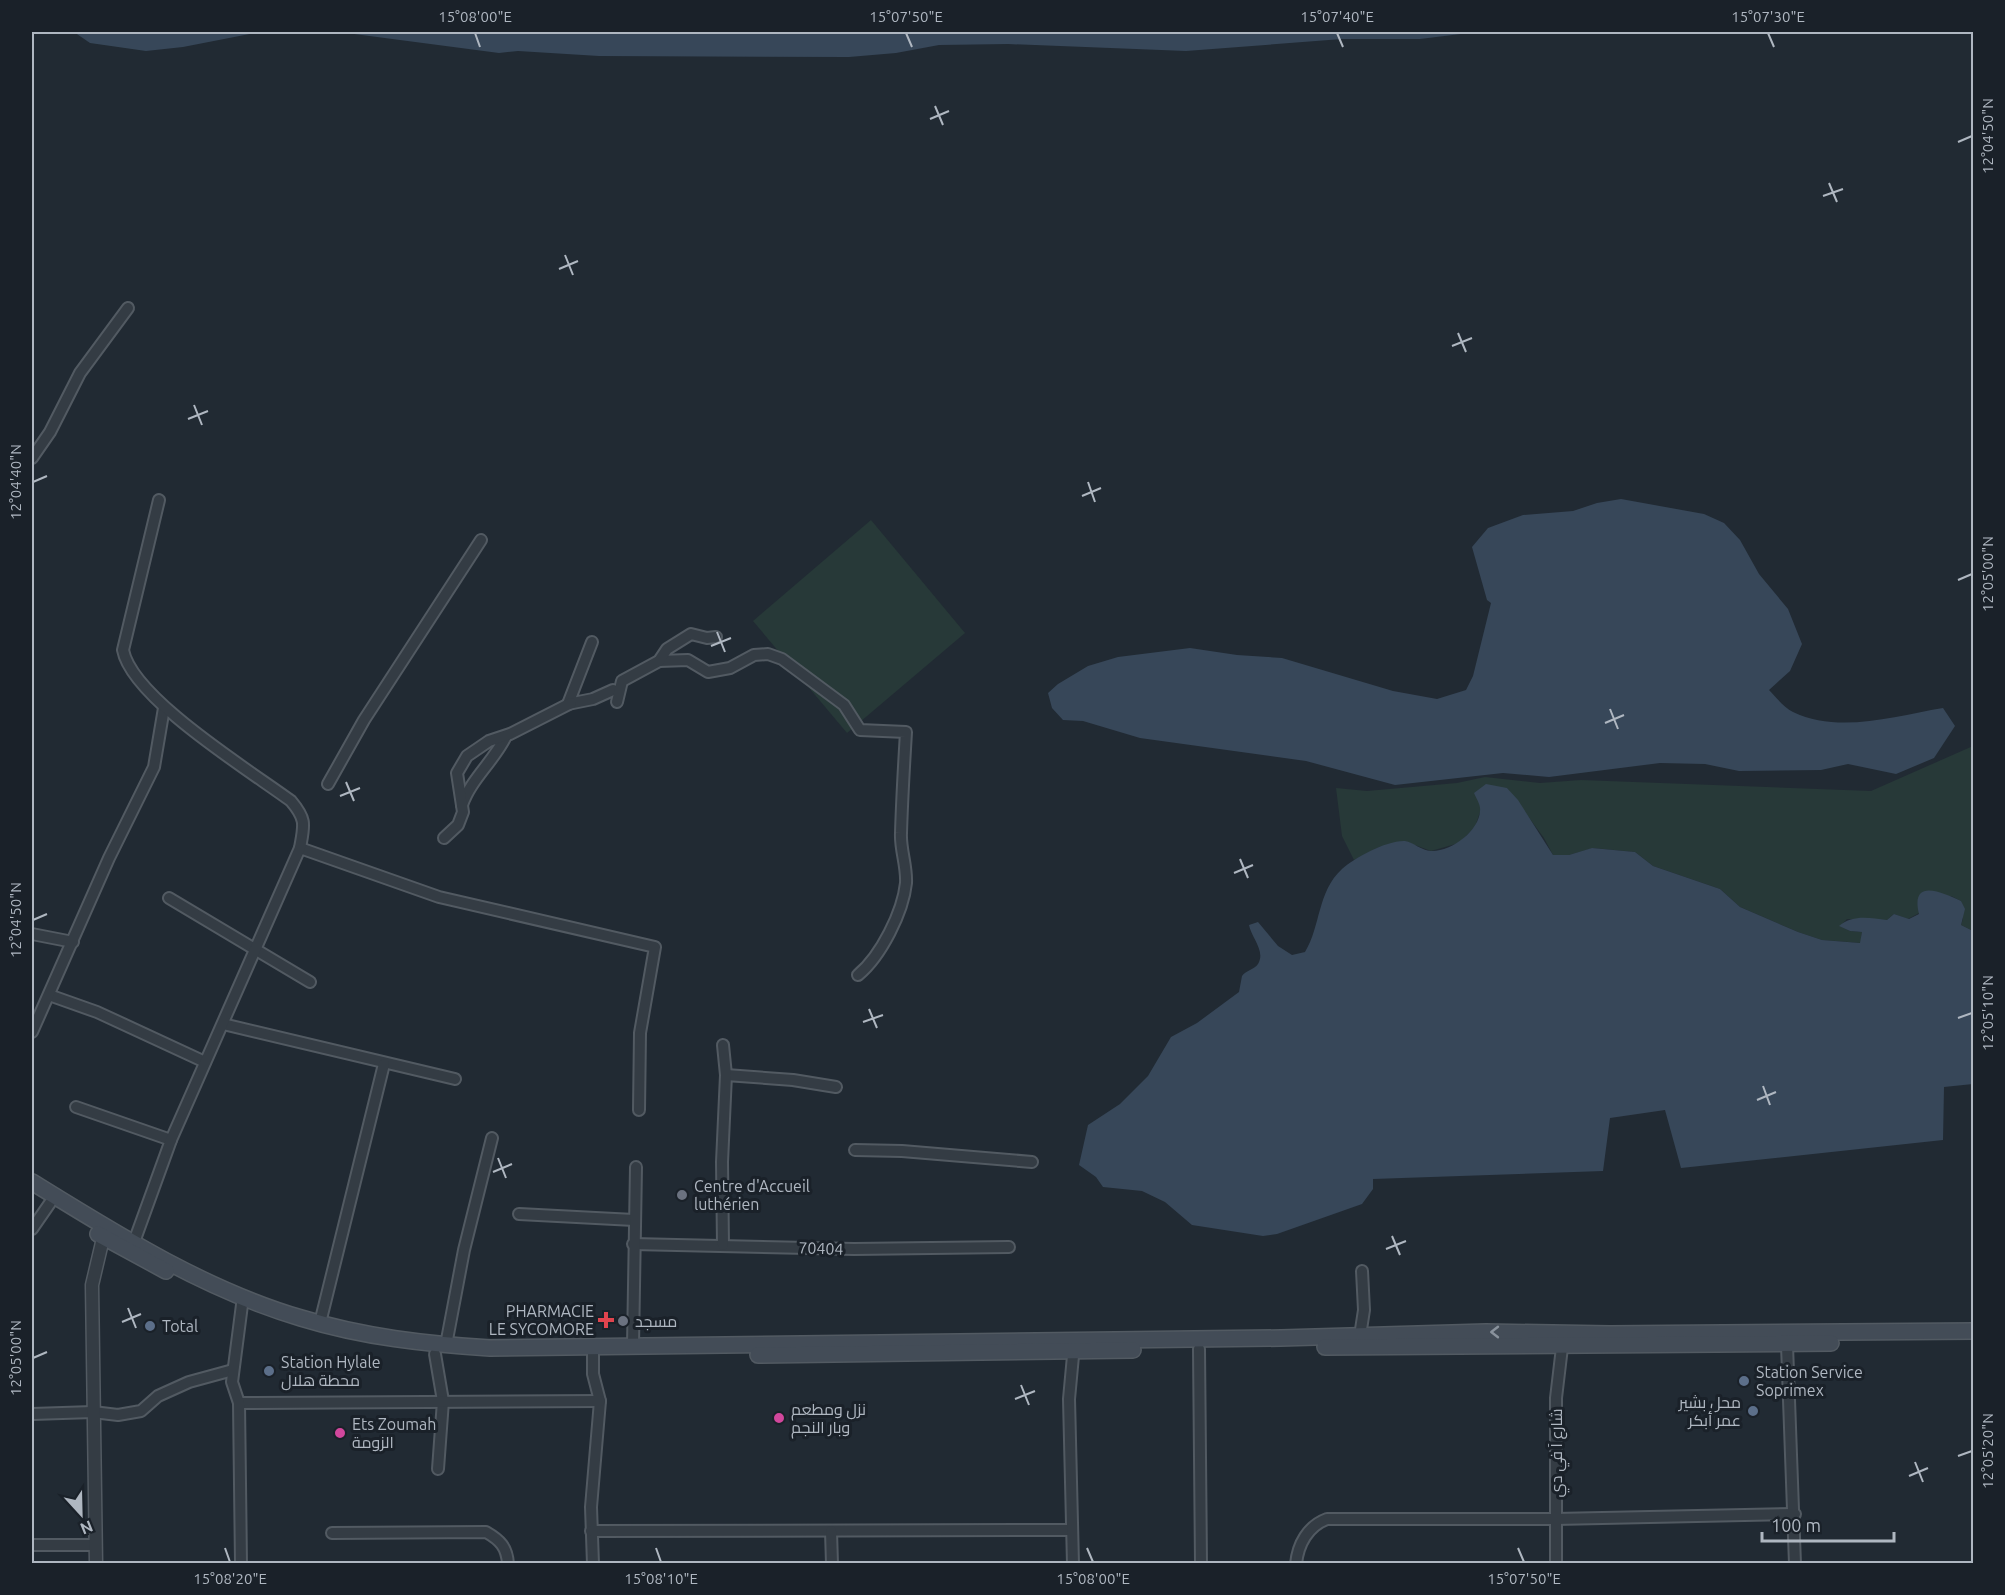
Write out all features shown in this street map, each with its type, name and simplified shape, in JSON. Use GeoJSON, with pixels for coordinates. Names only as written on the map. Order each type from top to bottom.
{"type":"FeatureCollection","features":[{"type":"Feature","properties":{"kind":"main road"},"geometry":{"type":"LineString","coordinates":[[32,1182],[105,1232],[134,1242],[242,1301],[312,1330],[384,1346],[593,1352],[1074,1346],[1360,1336],[1563,1338],[1787,1345],[1974,1339]]}},
{"type":"Feature","properties":{"kind":"main road"},"geometry":{"type":"LineString","coordinates":[[32,1192],[208,1292],[320,1323],[441,1349]]}},
{"type":"Feature","properties":{"kind":"main road"},"geometry":{"type":"LineString","coordinates":[[593,1352],[633,1346],[1199,1348],[1563,1338],[1974,1331]]}},
{"type":"Feature","properties":{"kind":"street"},"geometry":{"type":"LineString","coordinates":[[32,458],[50,432],[80,373],[128,308]]}},
{"type":"Feature","properties":{"kind":"street"},"geometry":{"type":"LineString","coordinates":[[134,1242],[171,1140],[300,848],[304,826],[302,814],[291,801],[164,708],[134,678],[125,663],[123,650],[159,500]]}},
{"type":"Feature","properties":{"kind":"street"},"geometry":{"type":"LineString","coordinates":[[328,784],[364,720],[481,540]]}},
{"type":"Feature","properties":{"kind":"street"},"geometry":{"type":"LineString","coordinates":[[659,661],[667,649],[691,634],[707,638],[716,637]]}},
{"type":"Feature","properties":{"kind":"street"},"geometry":{"type":"LineString","coordinates":[[571,704],[568,704],[592,642]]}},
{"type":"Feature","properties":{"kind":"street"},"geometry":{"type":"LineString","coordinates":[[617,702],[622,681],[659,661],[688,660],[708,672],[730,668],[754,655],[768,654],[804,673],[844,705],[860,730],[906,732],[900,834],[906,882],[901,907],[893,926],[866,968],[858,975]]}},
{"type":"Feature","properties":{"kind":"street"},"geometry":{"type":"LineString","coordinates":[[462,806],[457,773],[466,756],[481,745],[506,736],[571,704],[593,699],[613,690]]}},
{"type":"Feature","properties":{"kind":"street"},"geometry":{"type":"LineString","coordinates":[[32,1032],[109,858],[154,767],[164,708]]}},
{"type":"Feature","properties":{"kind":"street"},"geometry":{"type":"LineString","coordinates":[[444,838],[458,825],[467,791],[497,754],[506,736]]}},
{"type":"Feature","properties":{"kind":"street"},"geometry":{"type":"LineString","coordinates":[[300,848],[439,897],[656,947],[640,1033],[639,1110]]}},
{"type":"Feature","properties":{"kind":"street"},"geometry":{"type":"LineString","coordinates":[[169,898],[309,982]]}},
{"type":"Feature","properties":{"kind":"street"},"geometry":{"type":"LineString","coordinates":[[32,934],[73,942]]}},
{"type":"Feature","properties":{"kind":"street"},"geometry":{"type":"LineString","coordinates":[[49,996],[97,1012],[206,1062]]}},
{"type":"Feature","properties":{"kind":"street"},"geometry":{"type":"LineString","coordinates":[[223,1024],[455,1079]]}},
{"type":"Feature","properties":{"kind":"street"},"geometry":{"type":"LineString","coordinates":[[723,1045],[726,1074],[722,1162],[723,1245]]}},
{"type":"Feature","properties":{"kind":"street"},"geometry":{"type":"LineString","coordinates":[[320,1323],[384,1064]]}},
{"type":"Feature","properties":{"kind":"street"},"geometry":{"type":"LineString","coordinates":[[726,1074],[793,1080],[836,1087]]}},
{"type":"Feature","properties":{"kind":"street"},"geometry":{"type":"LineString","coordinates":[[76,1107],[171,1140]]}},
{"type":"Feature","properties":{"kind":"street"},"geometry":{"type":"LineString","coordinates":[[438,1469],[443,1401],[441,1349],[492,1138]]}},
{"type":"Feature","properties":{"kind":"street"},"geometry":{"type":"LineString","coordinates":[[855,1150],[902,1150],[1032,1162]]}},
{"type":"Feature","properties":{"kind":"street"},"geometry":{"type":"LineString","coordinates":[[633,1346],[636,1167]]}},
{"type":"Feature","properties":{"kind":"street"},"geometry":{"type":"LineString","coordinates":[[32,1229],[50,1203]]}},
{"type":"Feature","properties":{"kind":"street"},"geometry":{"type":"LineString","coordinates":[[519,1214],[634,1220]]}},
{"type":"Feature","properties":{"kind":"street"},"geometry":{"type":"LineString","coordinates":[[96,1563],[92,1285],[105,1232]]}},
{"type":"Feature","properties":{"kind":"street","name":"70404"},"geometry":{"type":"LineString","coordinates":[[633,1244],[854,1249],[1009,1247]]}},
{"type":"Feature","properties":{"kind":"street"},"geometry":{"type":"LineString","coordinates":[[1360,1336],[1364,1310],[1362,1271]]}},
{"type":"Feature","properties":{"kind":"street"},"geometry":{"type":"LineString","coordinates":[[241,1563],[239,1403],[232,1382],[242,1301]]}},
{"type":"Feature","properties":{"kind":"street","name":"شارع آ في دي"},"geometry":{"type":"LineString","coordinates":[[1556,1563],[1556,1398],[1563,1338]]}},
{"type":"Feature","properties":{"kind":"street"},"geometry":{"type":"LineString","coordinates":[[1787,1345],[1795,1563]]}},
{"type":"Feature","properties":{"kind":"street"},"geometry":{"type":"LineString","coordinates":[[1073,1563],[1069,1400],[1074,1346]]}},
{"type":"Feature","properties":{"kind":"street"},"geometry":{"type":"LineString","coordinates":[[1199,1348],[1201,1563]]}},
{"type":"Feature","properties":{"kind":"street"},"geometry":{"type":"LineString","coordinates":[[593,1352],[593,1374],[600,1401],[591,1531],[593,1563]]}},
{"type":"Feature","properties":{"kind":"street"},"geometry":{"type":"LineString","coordinates":[[32,1414],[93,1412],[118,1415],[141,1411],[158,1396],[189,1382],[233,1370]]}},
{"type":"Feature","properties":{"kind":"street"},"geometry":{"type":"LineString","coordinates":[[239,1403],[600,1401]]}},
{"type":"Feature","properties":{"kind":"street"},"geometry":{"type":"LineString","coordinates":[[1296,1563],[1297,1551],[1307,1533],[1327,1519],[1556,1519],[1795,1514]]}},
{"type":"Feature","properties":{"kind":"street"},"geometry":{"type":"LineString","coordinates":[[591,1531],[1071,1530]]}},
{"type":"Feature","properties":{"kind":"street"},"geometry":{"type":"LineString","coordinates":[[831,1531],[832,1563]]}},
{"type":"Feature","properties":{"kind":"street"},"geometry":{"type":"LineString","coordinates":[[332,1533],[486,1532],[500,1539],[507,1553],[508,1563]]}},
{"type":"Feature","properties":{"kind":"street"},"geometry":{"type":"LineString","coordinates":[[32,1545],[95,1545]]}},
{"type":"Feature","properties":{"kind":"shaded area"},"geometry":{"type":"Polygon","coordinates":[[[871,520],[965,633],[847,733],[753,621],[871,520]]]}},
{"type":"Feature","properties":{"kind":"shaded area"},"geometry":{"type":"Polygon","coordinates":[[[1973,746],[1973,931],[1961,925],[1963,919],[1961,901],[1951,896],[1908,919],[1894,914],[1887,920],[1847,919],[1840,926],[1850,931],[1862,932],[1861,943],[1822,940],[1798,932],[1740,907],[1720,889],[1653,866],[1635,852],[1593,848],[1569,855],[1553,855],[1544,838],[1507,788],[1481,809],[1475,827],[1459,843],[1431,851],[1404,841],[1379,847],[1354,860],[1342,836],[1336,788],[1367,791],[1457,783],[1485,777],[1540,783],[1581,780],[1871,791],[1973,746]]]}},
{"type":"Feature","properties":{"kind":"water"},"geometry":{"type":"Polygon","coordinates":[[[74,32],[260,32],[183,47],[146,51],[90,43],[74,32]]]}},
{"type":"Feature","properties":{"kind":"water"},"geometry":{"type":"Polygon","coordinates":[[[339,32],[1477,32],[1420,39],[1342,39],[1186,51],[1008,44],[939,45],[896,53],[849,57],[599,56],[518,51],[499,53],[339,32]]]}},
{"type":"Feature","properties":{"kind":"water"},"geometry":{"type":"Polygon","coordinates":[[[1621,499],[1704,514],[1724,523],[1740,540],[1759,574],[1788,609],[1802,644],[1790,671],[1769,690],[1786,708],[1811,718],[1848,723],[1887,719],[1943,708],[1955,726],[1934,758],[1896,774],[1848,764],[1821,770],[1739,771],[1705,764],[1660,763],[1549,777],[1503,773],[1395,785],[1306,761],[1140,738],[1083,721],[1063,720],[1052,708],[1048,693],[1058,684],[1088,666],[1118,657],[1190,648],[1237,655],[1282,658],[1393,691],[1437,699],[1466,690],[1473,676],[1491,603],[1487,600],[1472,547],[1488,528],[1523,515],[1573,511],[1597,503],[1621,499]]]}},
{"type":"Feature","properties":{"kind":"water"},"geometry":{"type":"Polygon","coordinates":[[[1486,784],[1507,788],[1518,800],[1553,855],[1569,855],[1592,848],[1635,852],[1653,866],[1720,889],[1740,907],[1822,940],[1860,943],[1862,932],[1850,931],[1839,926],[1856,918],[1887,920],[1894,914],[1909,919],[1919,914],[1917,902],[1919,895],[1924,892],[1946,894],[1961,901],[1965,909],[1961,925],[1973,931],[1973,1084],[1944,1087],[1943,1140],[1681,1168],[1665,1110],[1610,1118],[1603,1171],[1373,1179],[1373,1189],[1362,1204],[1277,1234],[1263,1236],[1192,1225],[1165,1202],[1142,1191],[1103,1187],[1096,1177],[1079,1165],[1088,1125],[1120,1104],[1148,1076],[1171,1037],[1197,1023],[1239,992],[1242,976],[1256,966],[1260,959],[1259,949],[1249,925],[1258,922],[1278,946],[1292,955],[1305,952],[1328,888],[1342,869],[1371,850],[1398,841],[1405,841],[1431,851],[1455,844],[1475,826],[1480,809],[1474,793],[1486,784]]]}},
{"type":"Feature","properties":{"kind":"place","name":"Centre d'Accueil luthérien"},"geometry":{"type":"Point","coordinates":[682,1195]}},
{"type":"Feature","properties":{"kind":"place","name":"PHARMACIE LE SYCOMORE"},"geometry":{"type":"Point","coordinates":[606,1320]}},
{"type":"Feature","properties":{"kind":"place","name":"مسجد"},"geometry":{"type":"Point","coordinates":[623,1321]}},
{"type":"Feature","properties":{"kind":"place","name":"Total"},"geometry":{"type":"Point","coordinates":[150,1326]}},
{"type":"Feature","properties":{"kind":"place","name":"Station Hylale محطة هلال"},"geometry":{"type":"Point","coordinates":[269,1371]}},
{"type":"Feature","properties":{"kind":"place","name":"Station Service Soprimex"},"geometry":{"type":"Point","coordinates":[1744,1381]}},
{"type":"Feature","properties":{"kind":"place","name":"محل بشير عمر أبكر"},"geometry":{"type":"Point","coordinates":[1753,1411]}},
{"type":"Feature","properties":{"kind":"place","name":"نزل ومطعم وبار النجم"},"geometry":{"type":"Point","coordinates":[779,1418]}},
{"type":"Feature","properties":{"kind":"place","name":"Ets Zoumah الزومة"},"geometry":{"type":"Point","coordinates":[340,1433]}}]}
